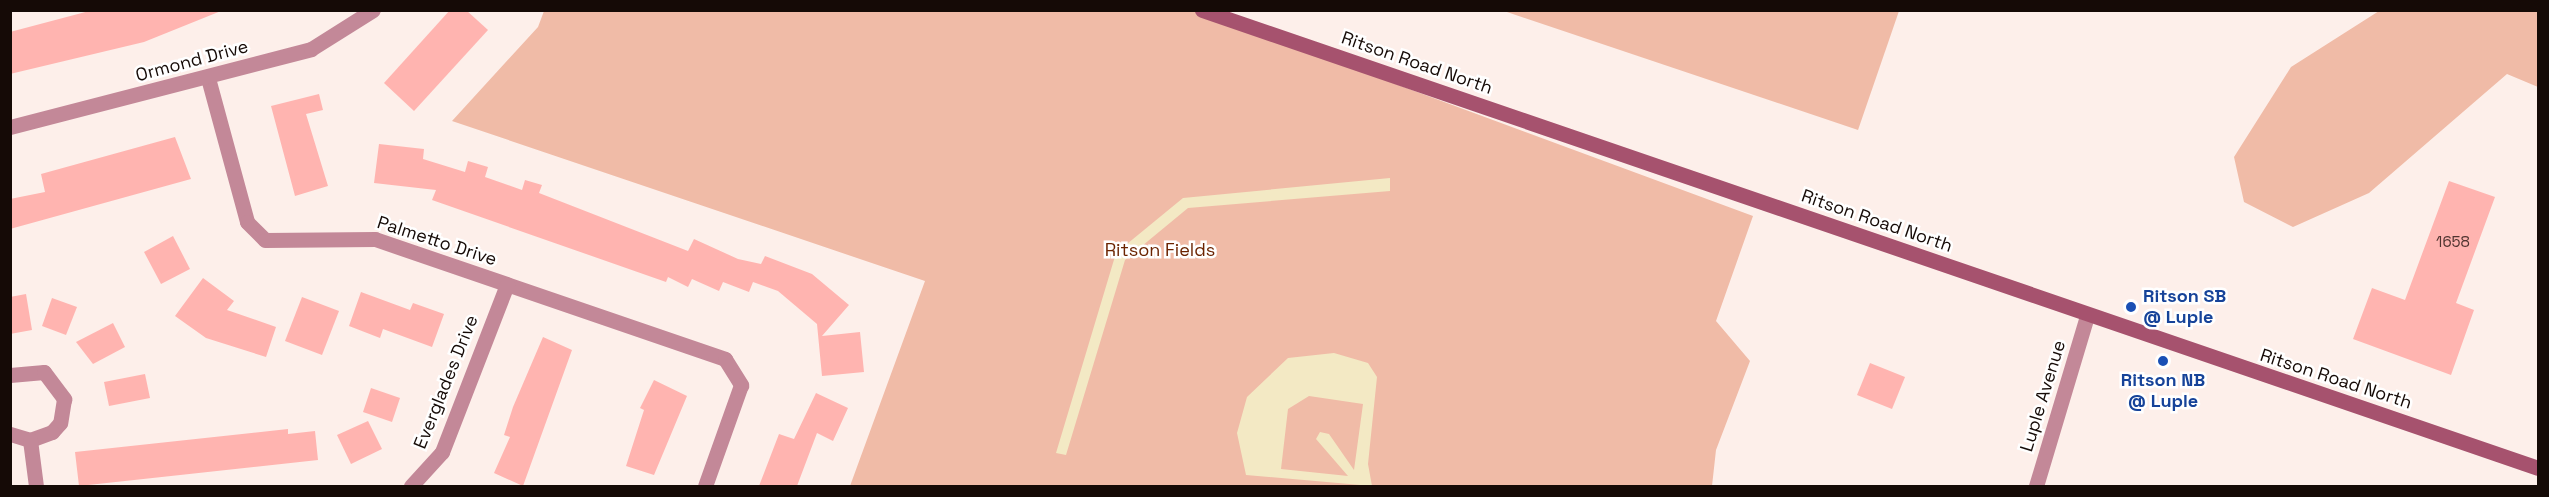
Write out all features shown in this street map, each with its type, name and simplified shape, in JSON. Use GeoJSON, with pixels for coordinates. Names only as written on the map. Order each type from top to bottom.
{"type":"FeatureCollection","features":[{"type":"Feature","properties":{"kind":"main road","name":"Ritson Road North"},"geometry":{"type":"LineString","coordinates":[[1203,10],[2087,316],[2538,468]]}},
{"type":"Feature","properties":{"kind":"street","name":"Ormond Drive"},"geometry":{"type":"LineString","coordinates":[[10,127],[208,78],[310,49],[373,10]]}},
{"type":"Feature","properties":{"kind":"street","name":"Palmetto Drive"},"geometry":{"type":"LineString","coordinates":[[208,78],[253,233],[277,242],[375,239],[725,359],[741,386],[705,486]]}},
{"type":"Feature","properties":{"kind":"street","name":"Everglades Drive"},"geometry":{"type":"LineString","coordinates":[[411,486],[442,452],[507,284]]}},
{"type":"Feature","properties":{"kind":"street","name":"Luple Avenue"},"geometry":{"type":"LineString","coordinates":[[2036,486],[2087,316]]}},
{"type":"Feature","properties":{"kind":"street"},"geometry":{"type":"LineString","coordinates":[[10,375],[44,372],[64,399],[60,423],[30,440],[10,434]]}},
{"type":"Feature","properties":{"kind":"street"},"geometry":{"type":"LineString","coordinates":[[30,440],[36,486]]}},
{"type":"Feature","properties":{"kind":"green space","name":"Ritson Fields"},"geometry":{"type":"Polygon","coordinates":[[[544,11],[1198,11],[1753,216],[1716,321],[1750,361],[1716,450],[1712,486],[850,486],[925,281],[452,121],[538,27],[544,11]]]}},
{"type":"Feature","properties":{"kind":"green space"},"geometry":{"type":"Polygon","coordinates":[[[1504,11],[1899,11],[1858,130],[1504,11]]]}},
{"type":"Feature","properties":{"kind":"green space"},"geometry":{"type":"Polygon","coordinates":[[[2379,11],[2538,11],[2538,87],[2507,74],[2369,193],[2293,227],[2244,202],[2234,157],[2291,67],[2379,11]]]}},
{"type":"Feature","properties":{"kind":"sand"},"geometry":{"type":"Polygon","coordinates":[[[1390,178],[1390,191],[1188,208],[1125,260],[1066,455],[1056,453],[1116,253],[1183,198],[1390,178]]]}},
{"type":"Feature","properties":{"kind":"sand"},"geometry":{"type":"Polygon","coordinates":[[[1334,353],[1368,363],[1377,377],[1368,464],[1372,486],[1246,475],[1237,433],[1247,397],[1288,358],[1334,353]],[[1309,396],[1288,409],[1281,469],[1348,476],[1316,439],[1320,432],[1329,434],[1354,470],[1363,404],[1309,396]]]}},
{"type":"Feature","properties":{"kind":"building"},"geometry":{"type":"Polygon","coordinates":[[[93,10],[221,11],[144,42],[10,74],[10,32],[93,10]]]}},
{"type":"Feature","properties":{"kind":"building"},"geometry":{"type":"Polygon","coordinates":[[[450,10],[466,10],[488,30],[414,111],[384,83],[450,10]]]}},
{"type":"Feature","properties":{"kind":"building"},"geometry":{"type":"Polygon","coordinates":[[[319,94],[323,110],[306,114],[328,186],[295,196],[271,106],[319,94]]]}},
{"type":"Feature","properties":{"kind":"building"},"geometry":{"type":"Polygon","coordinates":[[[175,137],[191,179],[10,229],[10,199],[45,192],[41,174],[175,137]]]}},
{"type":"Feature","properties":{"kind":"building"},"geometry":{"type":"Polygon","coordinates":[[[379,144],[424,149],[423,159],[465,172],[468,161],[488,167],[485,177],[522,190],[525,180],[542,185],[539,193],[688,251],[694,239],[738,259],[761,264],[765,256],[812,274],[849,305],[822,336],[860,332],[864,372],[822,376],[817,324],[778,291],[753,282],[749,292],[723,282],[719,291],[692,279],[688,287],[668,277],[666,282],[432,200],[436,190],[374,183],[379,144]]]}},
{"type":"Feature","properties":{"kind":"building"},"geometry":{"type":"Polygon","coordinates":[[[2449,181],[2495,197],[2456,303],[2474,310],[2451,375],[2353,339],[2372,288],[2405,300],[2449,181]]]}},
{"type":"Feature","properties":{"kind":"building"},"geometry":{"type":"Polygon","coordinates":[[[173,236],[190,269],[161,284],[144,252],[173,236]]]}},
{"type":"Feature","properties":{"kind":"building"},"geometry":{"type":"Polygon","coordinates":[[[203,278],[234,301],[227,310],[276,327],[266,357],[206,338],[175,316],[203,278]]]}},
{"type":"Feature","properties":{"kind":"building"},"geometry":{"type":"Polygon","coordinates":[[[361,292],[410,310],[413,303],[444,314],[432,347],[383,329],[380,338],[349,326],[361,292]]]}},
{"type":"Feature","properties":{"kind":"building"},"geometry":{"type":"Polygon","coordinates":[[[26,294],[32,330],[10,334],[10,297],[26,294]]]}},
{"type":"Feature","properties":{"kind":"building"},"geometry":{"type":"Polygon","coordinates":[[[302,297],[339,311],[322,355],[285,341],[302,297]]]}},
{"type":"Feature","properties":{"kind":"building"},"geometry":{"type":"Polygon","coordinates":[[[52,298],[77,307],[66,335],[42,326],[52,298]]]}},
{"type":"Feature","properties":{"kind":"building"},"geometry":{"type":"Polygon","coordinates":[[[113,323],[125,347],[93,364],[76,342],[113,323]]]}},
{"type":"Feature","properties":{"kind":"building"},"geometry":{"type":"Polygon","coordinates":[[[543,337],[572,350],[523,486],[494,473],[510,437],[504,435],[513,407],[543,337]]]}},
{"type":"Feature","properties":{"kind":"building"},"geometry":{"type":"Polygon","coordinates":[[[1870,363],[1905,377],[1892,409],[1857,395],[1870,363]]]}},
{"type":"Feature","properties":{"kind":"building"},"geometry":{"type":"Polygon","coordinates":[[[145,374],[150,398],[109,406],[104,382],[145,374]]]}},
{"type":"Feature","properties":{"kind":"building"},"geometry":{"type":"Polygon","coordinates":[[[654,380],[687,396],[654,475],[626,466],[644,410],[640,408],[654,380]]]}},
{"type":"Feature","properties":{"kind":"building"},"geometry":{"type":"Polygon","coordinates":[[[371,388],[400,398],[392,422],[363,412],[371,388]]]}},
{"type":"Feature","properties":{"kind":"building"},"geometry":{"type":"Polygon","coordinates":[[[816,393],[848,408],[833,441],[817,433],[797,486],[759,486],[779,434],[794,439],[816,393]]]}},
{"type":"Feature","properties":{"kind":"building"},"geometry":{"type":"Polygon","coordinates":[[[368,421],[382,449],[351,464],[337,435],[368,421]]]}},
{"type":"Feature","properties":{"kind":"building"},"geometry":{"type":"Polygon","coordinates":[[[288,429],[288,434],[315,431],[318,460],[79,486],[75,452],[288,429]]]}},
{"type":"Feature","properties":{"kind":"place","name":"Ritson SB @ Luple"},"geometry":{"type":"Point","coordinates":[2131,307]}},
{"type":"Feature","properties":{"kind":"place","name":"Ritson NB @ Luple"},"geometry":{"type":"Point","coordinates":[2163,361]}}]}
